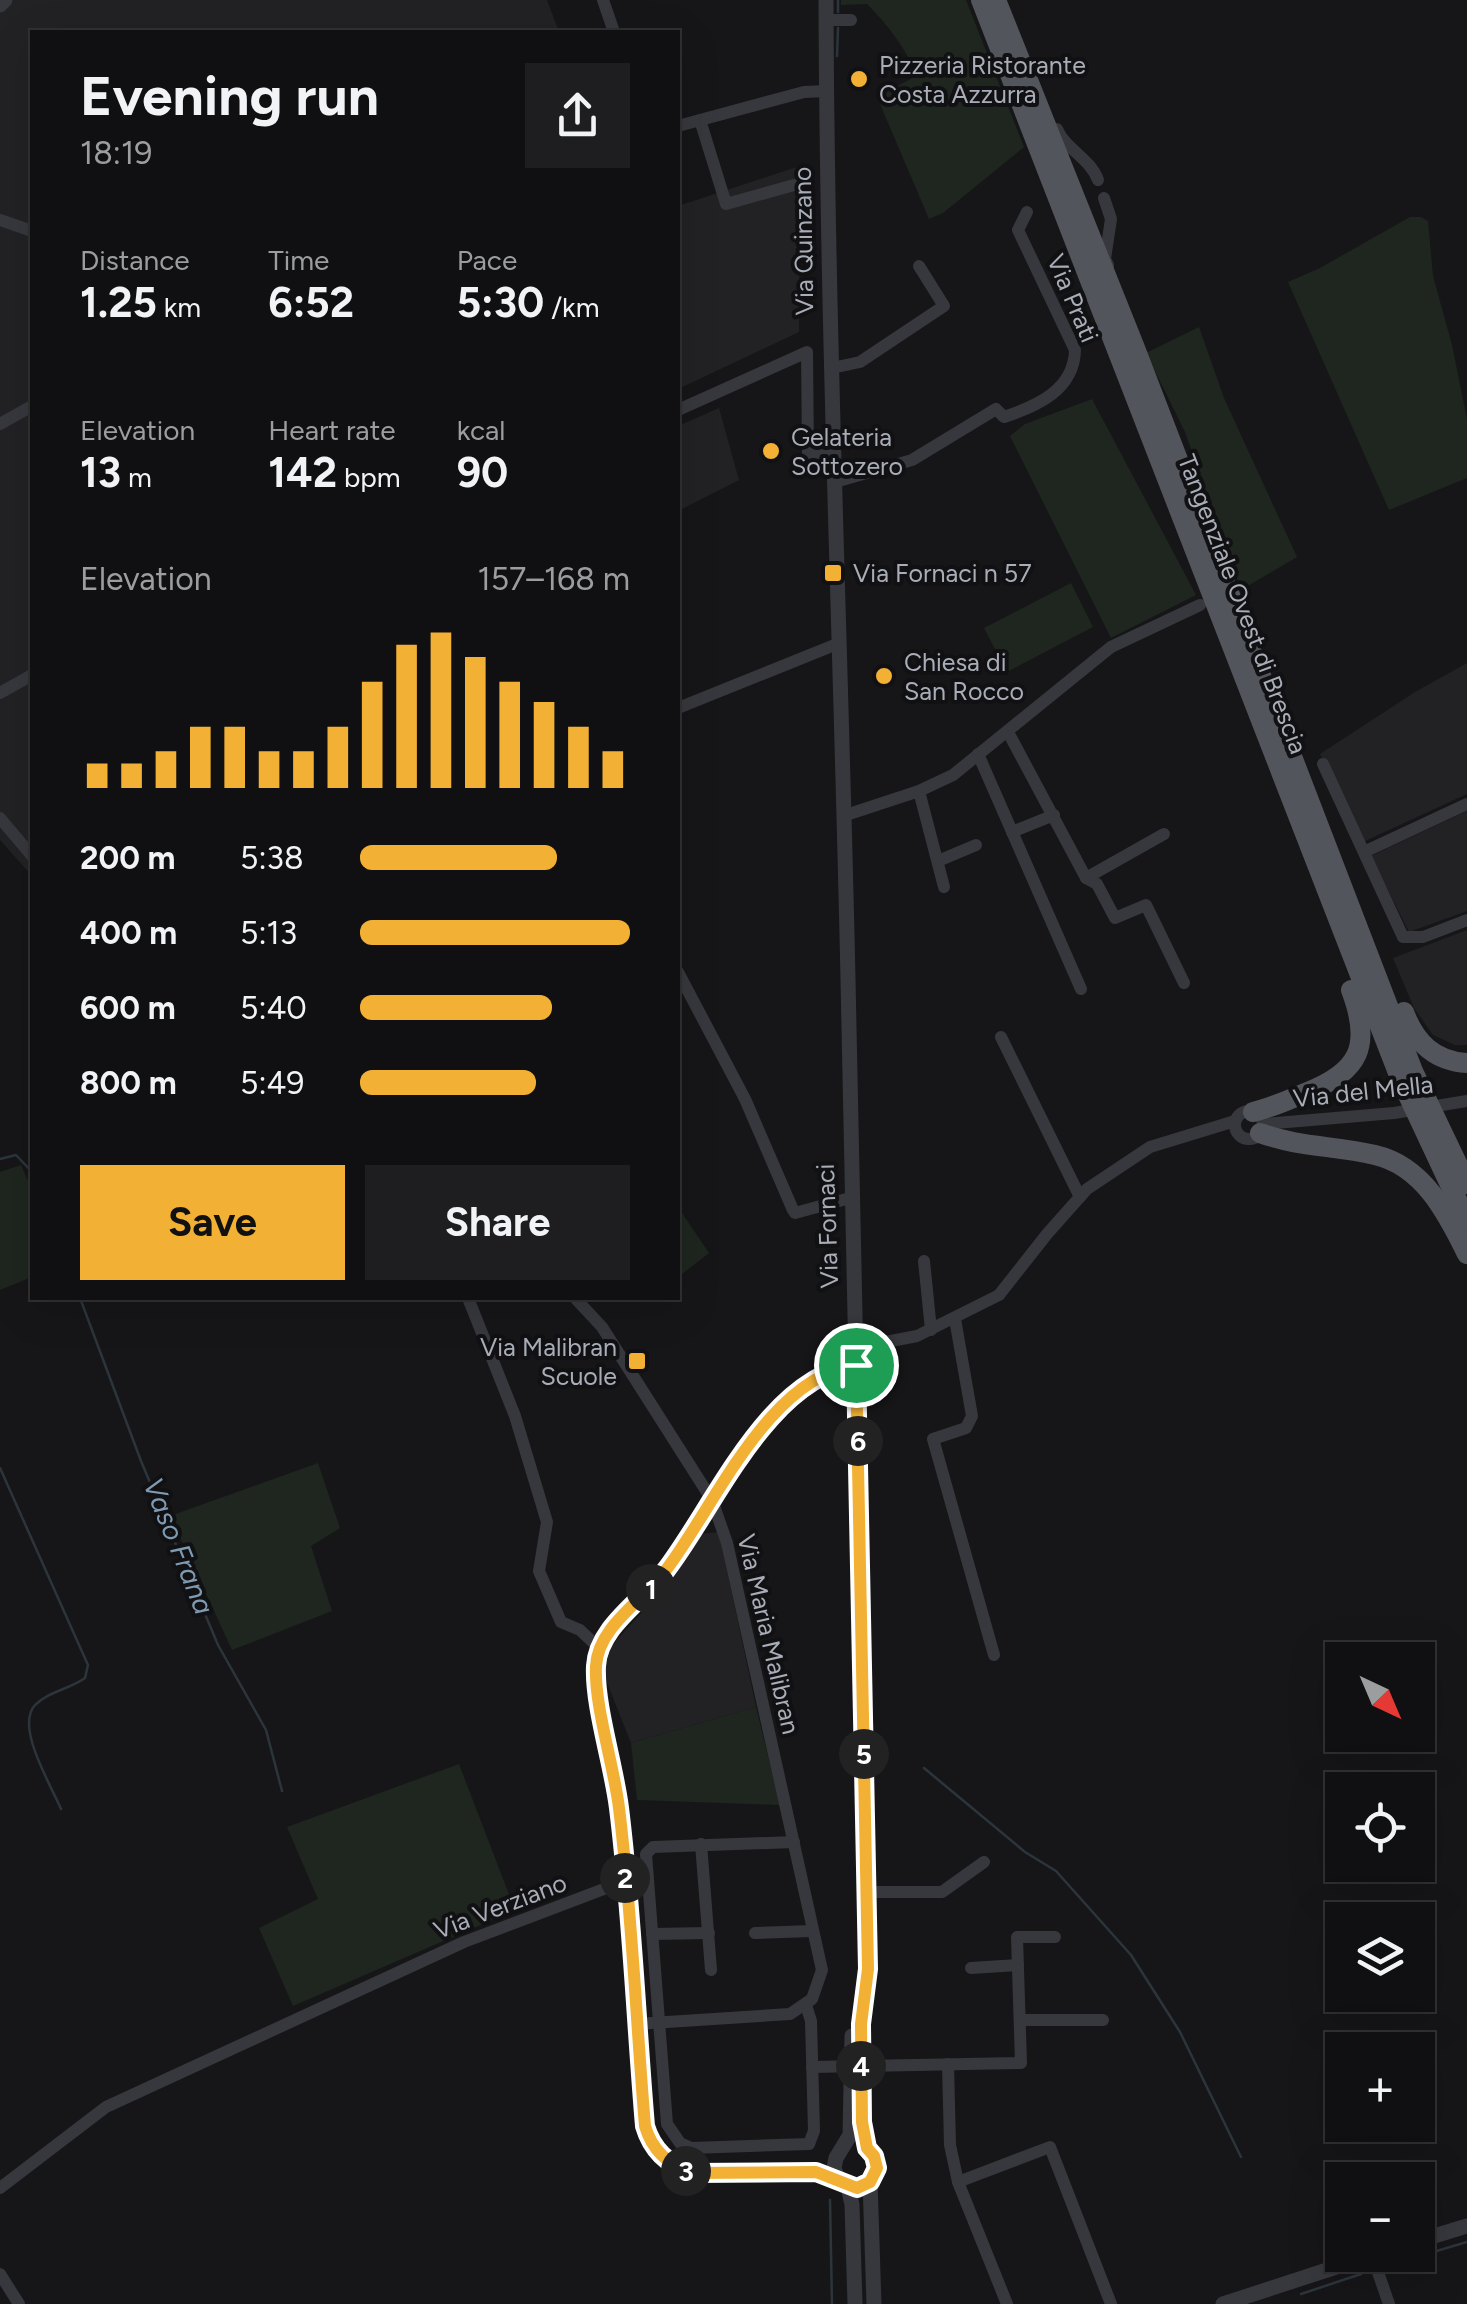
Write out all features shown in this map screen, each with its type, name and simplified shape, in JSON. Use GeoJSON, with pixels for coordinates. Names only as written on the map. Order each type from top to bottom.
{"type":"FeatureCollection","features":[{"type":"Feature","properties":{"kind":"main road","name":"Tangenziale Ovest di Brescia"},"geometry":{"type":"LineString","coordinates":[[992,1],[1135,348],[1361,937],[1419,1100]]}},
{"type":"Feature","properties":{"kind":"main road","name":"Tangenziale Ovest di Brescia"},"geometry":{"type":"LineString","coordinates":[[992,1],[1321,879],[1428,1121],[1467,1221]]}},
{"type":"Feature","properties":{"kind":"main road"},"geometry":{"type":"LineString","coordinates":[[1250,1125],[1330,1084],[1348,1070],[1359,1052],[1358,1012],[1322,918],[1321,879]]}},
{"type":"Feature","properties":{"kind":"main road"},"geometry":{"type":"LineString","coordinates":[[1361,937],[1387,968],[1416,1038],[1440,1058],[1467,1064]]}},
{"type":"Feature","properties":{"kind":"main road","name":"Tangenziale Ovest di Brescia"},"geometry":{"type":"LineString","coordinates":[[1428,1121],[1467,1184]]}},
{"type":"Feature","properties":{"kind":"main road"},"geometry":{"type":"LineString","coordinates":[[1250,1125],[1290,1144],[1378,1155],[1398,1164],[1432,1194],[1448,1215],[1467,1254]]}},
{"type":"Feature","properties":{"kind":"street"},"geometry":{"type":"LineString","coordinates":[[603,0],[613,30]]}},
{"type":"Feature","properties":{"kind":"street","name":"Via Quinzano"},"geometry":{"type":"LineString","coordinates":[[826,0],[829,341],[835,482]]}},
{"type":"Feature","properties":{"kind":"street"},"geometry":{"type":"LineString","coordinates":[[992,1],[1014,28],[1062,141],[1093,168],[1098,180]]}},
{"type":"Feature","properties":{"kind":"street"},"geometry":{"type":"LineString","coordinates":[[826,20],[851,20]]}},
{"type":"Feature","properties":{"kind":"street"},"geometry":{"type":"LineString","coordinates":[[680,125],[804,92],[827,92]]}},
{"type":"Feature","properties":{"kind":"street"},"geometry":{"type":"LineString","coordinates":[[700,120],[726,204],[794,185]]}},
{"type":"Feature","properties":{"kind":"street"},"geometry":{"type":"LineString","coordinates":[[1104,198],[1111,219],[1105,259],[1130,321],[1135,348]]}},
{"type":"Feature","properties":{"kind":"street","name":"Via Prati"},"geometry":{"type":"LineString","coordinates":[[835,482],[912,460],[996,409],[1004,417],[1033,407],[1050,396],[1069,375],[1075,350],[1018,230],[1027,212]]}},
{"type":"Feature","properties":{"kind":"street"},"geometry":{"type":"LineString","coordinates":[[0,220],[30,229]]}},
{"type":"Feature","properties":{"kind":"street"},"geometry":{"type":"LineString","coordinates":[[832,368],[860,362],[944,306],[919,266]]}},
{"type":"Feature","properties":{"kind":"street"},"geometry":{"type":"LineString","coordinates":[[680,409],[807,352],[808,456],[834,454]]}},
{"type":"Feature","properties":{"kind":"street"},"geometry":{"type":"LineString","coordinates":[[0,424],[30,407]]}},
{"type":"Feature","properties":{"kind":"street","name":"Via Fornaci"},"geometry":{"type":"LineString","coordinates":[[835,482],[868,1969],[851,2124],[845,2148],[835,2162]]}},
{"type":"Feature","properties":{"kind":"street"},"geometry":{"type":"LineString","coordinates":[[843,816],[919,791],[953,775],[1110,647],[1200,605]]}},
{"type":"Feature","properties":{"kind":"street"},"geometry":{"type":"LineString","coordinates":[[680,707],[837,644]]}},
{"type":"Feature","properties":{"kind":"street"},"geometry":{"type":"LineString","coordinates":[[0,693],[30,676]]}},
{"type":"Feature","properties":{"kind":"street"},"geometry":{"type":"LineString","coordinates":[[1008,732],[1086,878],[1097,884],[1115,918],[1146,905],[1184,983]]}},
{"type":"Feature","properties":{"kind":"street"},"geometry":{"type":"LineString","coordinates":[[978,754],[1081,989]]}},
{"type":"Feature","properties":{"kind":"street"},"geometry":{"type":"LineString","coordinates":[[1323,764],[1402,937],[1423,937],[1467,920]]}},
{"type":"Feature","properties":{"kind":"street"},"geometry":{"type":"LineString","coordinates":[[919,791],[944,888]]}},
{"type":"Feature","properties":{"kind":"street"},"geometry":{"type":"LineString","coordinates":[[1364,852],[1467,804]]}},
{"type":"Feature","properties":{"kind":"street"},"geometry":{"type":"LineString","coordinates":[[1012,832],[1054,815]]}},
{"type":"Feature","properties":{"kind":"street"},"geometry":{"type":"LineString","coordinates":[[0,818],[30,854]]}},
{"type":"Feature","properties":{"kind":"street"},"geometry":{"type":"LineString","coordinates":[[1086,878],[1164,834]]}},
{"type":"Feature","properties":{"kind":"street"},"geometry":{"type":"LineString","coordinates":[[938,861],[976,845]]}},
{"type":"Feature","properties":{"kind":"street"},"geometry":{"type":"LineString","coordinates":[[680,976],[745,1098],[792,1210],[796,1213],[850,1198]]}},
{"type":"Feature","properties":{"kind":"street"},"geometry":{"type":"LineString","coordinates":[[1002,1037],[1080,1197]]}},
{"type":"Feature","properties":{"kind":"street","name":"Via del Mella"},"geometry":{"type":"LineString","coordinates":[[856,1357],[932,1330],[999,1294],[1080,1197],[1150,1147],[1192,1134],[1250,1125],[1394,1114],[1467,1101]]}},
{"type":"Feature","properties":{"kind":"street"},"geometry":{"type":"LineString","coordinates":[[924,1261],[932,1330]]}},
{"type":"Feature","properties":{"kind":"street"},"geometry":{"type":"LineString","coordinates":[[469,1300],[514,1416],[546,1522],[539,1572],[561,1622],[580,1630],[599,1648]]}},
{"type":"Feature","properties":{"kind":"street","name":"Via Maria Malibran"},"geometry":{"type":"LineString","coordinates":[[577,1300],[602,1327],[712,1500],[726,1544],[822,1970],[818,1988],[806,2006]]}},
{"type":"Feature","properties":{"kind":"street"},"geometry":{"type":"LineString","coordinates":[[954,1319],[972,1416],[966,1428],[934,1439],[994,1654]]}},
{"type":"Feature","properties":{"kind":"street"},"geometry":{"type":"LineString","coordinates":[[856,1357],[822,1374],[758,1432],[668,1569],[610,1630],[599,1648],[597,1690],[619,1807],[648,2138],[663,2158],[692,2173],[792,2170],[816,2172],[857,2188],[870,2182]]}},
{"type":"Feature","properties":{"kind":"street"},"geometry":{"type":"LineString","coordinates":[[636,2024],[660,2020],[790,2014],[806,2006],[811,2021],[814,2131],[808,2144],[692,2148],[672,2135],[667,2124],[660,2020],[646,1854],[652,1846],[794,1842]]}},
{"type":"Feature","properties":{"kind":"street"},"geometry":{"type":"LineString","coordinates":[[701,1844],[711,1970]]}},
{"type":"Feature","properties":{"kind":"street"},"geometry":{"type":"LineString","coordinates":[[867,1892],[942,1892],[984,1862]]}},
{"type":"Feature","properties":{"kind":"street","name":"Via Verziano"},"geometry":{"type":"LineString","coordinates":[[0,2188],[106,2107],[464,1942],[625,1881]]}},
{"type":"Feature","properties":{"kind":"street"},"geometry":{"type":"LineString","coordinates":[[756,1932],[811,1930]]}},
{"type":"Feature","properties":{"kind":"street"},"geometry":{"type":"LineString","coordinates":[[652,1934],[709,1933]]}},
{"type":"Feature","properties":{"kind":"street"},"geometry":{"type":"LineString","coordinates":[[812,2068],[1021,2062],[1017,1937],[1055,1937]]}},
{"type":"Feature","properties":{"kind":"street"},"geometry":{"type":"LineString","coordinates":[[971,1968],[1018,1965]]}},
{"type":"Feature","properties":{"kind":"street"},"geometry":{"type":"LineString","coordinates":[[1022,2020],[1103,2020]]}},
{"type":"Feature","properties":{"kind":"street"},"geometry":{"type":"LineString","coordinates":[[948,2064],[950,2145],[958,2182],[1007,2304]]}},
{"type":"Feature","properties":{"kind":"street","name":"Via Fornaci"},"geometry":{"type":"LineString","coordinates":[[856,2067],[867,2148],[877,2164],[870,2182],[874,2304]]}},
{"type":"Feature","properties":{"kind":"street"},"geometry":{"type":"LineString","coordinates":[[958,2182],[1050,2146],[1111,2304]]}},
{"type":"Feature","properties":{"kind":"street"},"geometry":{"type":"LineString","coordinates":[[722,2148],[724,2172]]}},
{"type":"Feature","properties":{"kind":"street"},"geometry":{"type":"LineString","coordinates":[[845,2148],[867,2148]]}},
{"type":"Feature","properties":{"kind":"street"},"geometry":{"type":"LineString","coordinates":[[792,2170],[835,2162],[853,2220],[855,2304]]}},
{"type":"Feature","properties":{"kind":"street"},"geometry":{"type":"LineString","coordinates":[[1435,2236],[1467,2226]]}},
{"type":"Feature","properties":{"kind":"street"},"geometry":{"type":"LineString","coordinates":[[1223,2304],[1325,2270]]}},
{"type":"Feature","properties":{"kind":"street"},"geometry":{"type":"LineString","coordinates":[[1378,2272],[1390,2304]]}},
{"type":"Feature","properties":{"kind":"street"},"geometry":{"type":"LineString","coordinates":[[0,2274],[20,2304]]}},
{"type":"Feature","properties":{"kind":"shaded area"},"geometry":{"type":"Polygon","coordinates":[[[0,0],[547,0],[558,30],[30,30],[30,874],[0,840],[0,0]]]}},
{"type":"Feature","properties":{"kind":"shaded area"},"geometry":{"type":"Polygon","coordinates":[[[841,0],[966,0],[1024,147],[943,213],[929,219],[877,97],[916,76],[908,56],[867,4],[841,5],[841,0]]]}},
{"type":"Feature","properties":{"kind":"shaded area"},"geometry":{"type":"Polygon","coordinates":[[[800,166],[799,332],[680,388],[680,205],[800,166]]]}},
{"type":"Feature","properties":{"kind":"shaded area"},"geometry":{"type":"Polygon","coordinates":[[[1410,217],[1428,221],[1433,276],[1467,419],[1467,478],[1389,510],[1288,282],[1410,217]]]}},
{"type":"Feature","properties":{"kind":"shaded area"},"geometry":{"type":"Polygon","coordinates":[[[1199,327],[1224,398],[1297,557],[1241,590],[1185,432],[1146,353],[1199,327]]]}},
{"type":"Feature","properties":{"kind":"shaded area"},"geometry":{"type":"Polygon","coordinates":[[[1092,399],[1196,595],[1111,638],[1010,436],[1025,424],[1092,399]]]}},
{"type":"Feature","properties":{"kind":"shaded area"},"geometry":{"type":"Polygon","coordinates":[[[719,408],[739,480],[680,510],[680,425],[719,408]]]}},
{"type":"Feature","properties":{"kind":"shaded area"},"geometry":{"type":"Polygon","coordinates":[[[1071,583],[1093,627],[1007,672],[984,628],[1071,583]]]}},
{"type":"Feature","properties":{"kind":"shaded area"},"geometry":{"type":"Polygon","coordinates":[[[1467,663],[1467,794],[1363,842],[1320,754],[1467,663]]]}},
{"type":"Feature","properties":{"kind":"shaded area"},"geometry":{"type":"Polygon","coordinates":[[[1467,811],[1467,911],[1409,932],[1371,856],[1467,811]]]}},
{"type":"Feature","properties":{"kind":"shaded area"},"geometry":{"type":"Polygon","coordinates":[[[1467,930],[1467,1045],[1455,1045],[1433,1035],[1414,1008],[1393,958],[1467,930]]]}},
{"type":"Feature","properties":{"kind":"shaded area"},"geometry":{"type":"Polygon","coordinates":[[[21,1165],[30,1185],[30,1278],[0,1290],[0,1172],[21,1165]]]}},
{"type":"Feature","properties":{"kind":"shaded area"},"geometry":{"type":"Polygon","coordinates":[[[680,1214],[709,1253],[680,1275],[680,1214]]]}},
{"type":"Feature","properties":{"kind":"shaded area"},"geometry":{"type":"Polygon","coordinates":[[[318,1463],[340,1528],[311,1546],[332,1611],[232,1650],[170,1516],[318,1463]]]}},
{"type":"Feature","properties":{"kind":"shaded area"},"geometry":{"type":"Polygon","coordinates":[[[719,1532],[756,1707],[631,1743],[602,1670],[608,1650],[676,1574],[698,1534],[719,1532]]]}},
{"type":"Feature","properties":{"kind":"shaded area"},"geometry":{"type":"Polygon","coordinates":[[[756,1707],[780,1805],[637,1800],[631,1743],[756,1707]]]}},
{"type":"Feature","properties":{"kind":"shaded area"},"geometry":{"type":"Polygon","coordinates":[[[459,1764],[515,1910],[293,2006],[259,1928],[318,1899],[287,1827],[459,1764]]]}},
{"type":"Feature","properties":{"kind":"waterway"},"geometry":{"type":"LineString","coordinates":[[838,0],[838,12]]}},
{"type":"Feature","properties":{"kind":"waterway"},"geometry":{"type":"LineString","coordinates":[[837,56],[838,28]]}},
{"type":"Feature","properties":{"kind":"waterway","name":"Vaso Frana"},"geometry":{"type":"LineString","coordinates":[[0,1159],[16,1155],[30,1170]]}},
{"type":"Feature","properties":{"kind":"waterway","name":"Vaso Frana"},"geometry":{"type":"LineString","coordinates":[[81,1300],[141,1461],[218,1645],[266,1730],[282,1791]]}},
{"type":"Feature","properties":{"kind":"waterway","name":"Vaso Frana"},"geometry":{"type":"LineString","coordinates":[[0,1468],[88,1665],[85,1678],[41,1700],[30,1715],[32,1741],[61,1809]]}},
{"type":"Feature","properties":{"kind":"waterway"},"geometry":{"type":"LineString","coordinates":[[924,1768],[1025,1852],[1056,1871],[1131,1955],[1180,2032],[1241,2157]]}},
{"type":"Feature","properties":{"kind":"waterway"},"geometry":{"type":"LineString","coordinates":[[830,2200],[832,2304]]}},
{"type":"Feature","properties":{"kind":"waterway"},"geometry":{"type":"LineString","coordinates":[[1435,2252],[1467,2242]]}},
{"type":"Feature","properties":{"kind":"waterway"},"geometry":{"type":"LineString","coordinates":[[1301,2294],[1361,2274]]}},
{"type":"Feature","properties":{"kind":"place","name":"Pizzeria Ristorante Costa Azzurra"},"geometry":{"type":"Point","coordinates":[859,79]}},
{"type":"Feature","properties":{"kind":"place","name":"Gelateria Sottozero"},"geometry":{"type":"Point","coordinates":[771,451]}},
{"type":"Feature","properties":{"kind":"place","name":"Via Fornaci n 57"},"geometry":{"type":"Point","coordinates":[833,573]}},
{"type":"Feature","properties":{"kind":"place","name":"Chiesa di San Rocco"},"geometry":{"type":"Point","coordinates":[884,676]}},
{"type":"Feature","properties":{"kind":"place","name":"Via Malibran Scuole"},"geometry":{"type":"Point","coordinates":[637,1361]}},
{"type":"Feature","properties":{"kind":"route"},"geometry":{"type":"LineString","coordinates":[[856,1365],[868,1969],[861,2024],[862,2122],[867,2148],[876,2160],[876,2172],[870,2182],[857,2188],[816,2172],[692,2173],[663,2158],[648,2138],[645,2126],[619,1807],[597,1690],[599,1648],[610,1630],[668,1569],[758,1432],[822,1374],[856,1365]]}}]}
